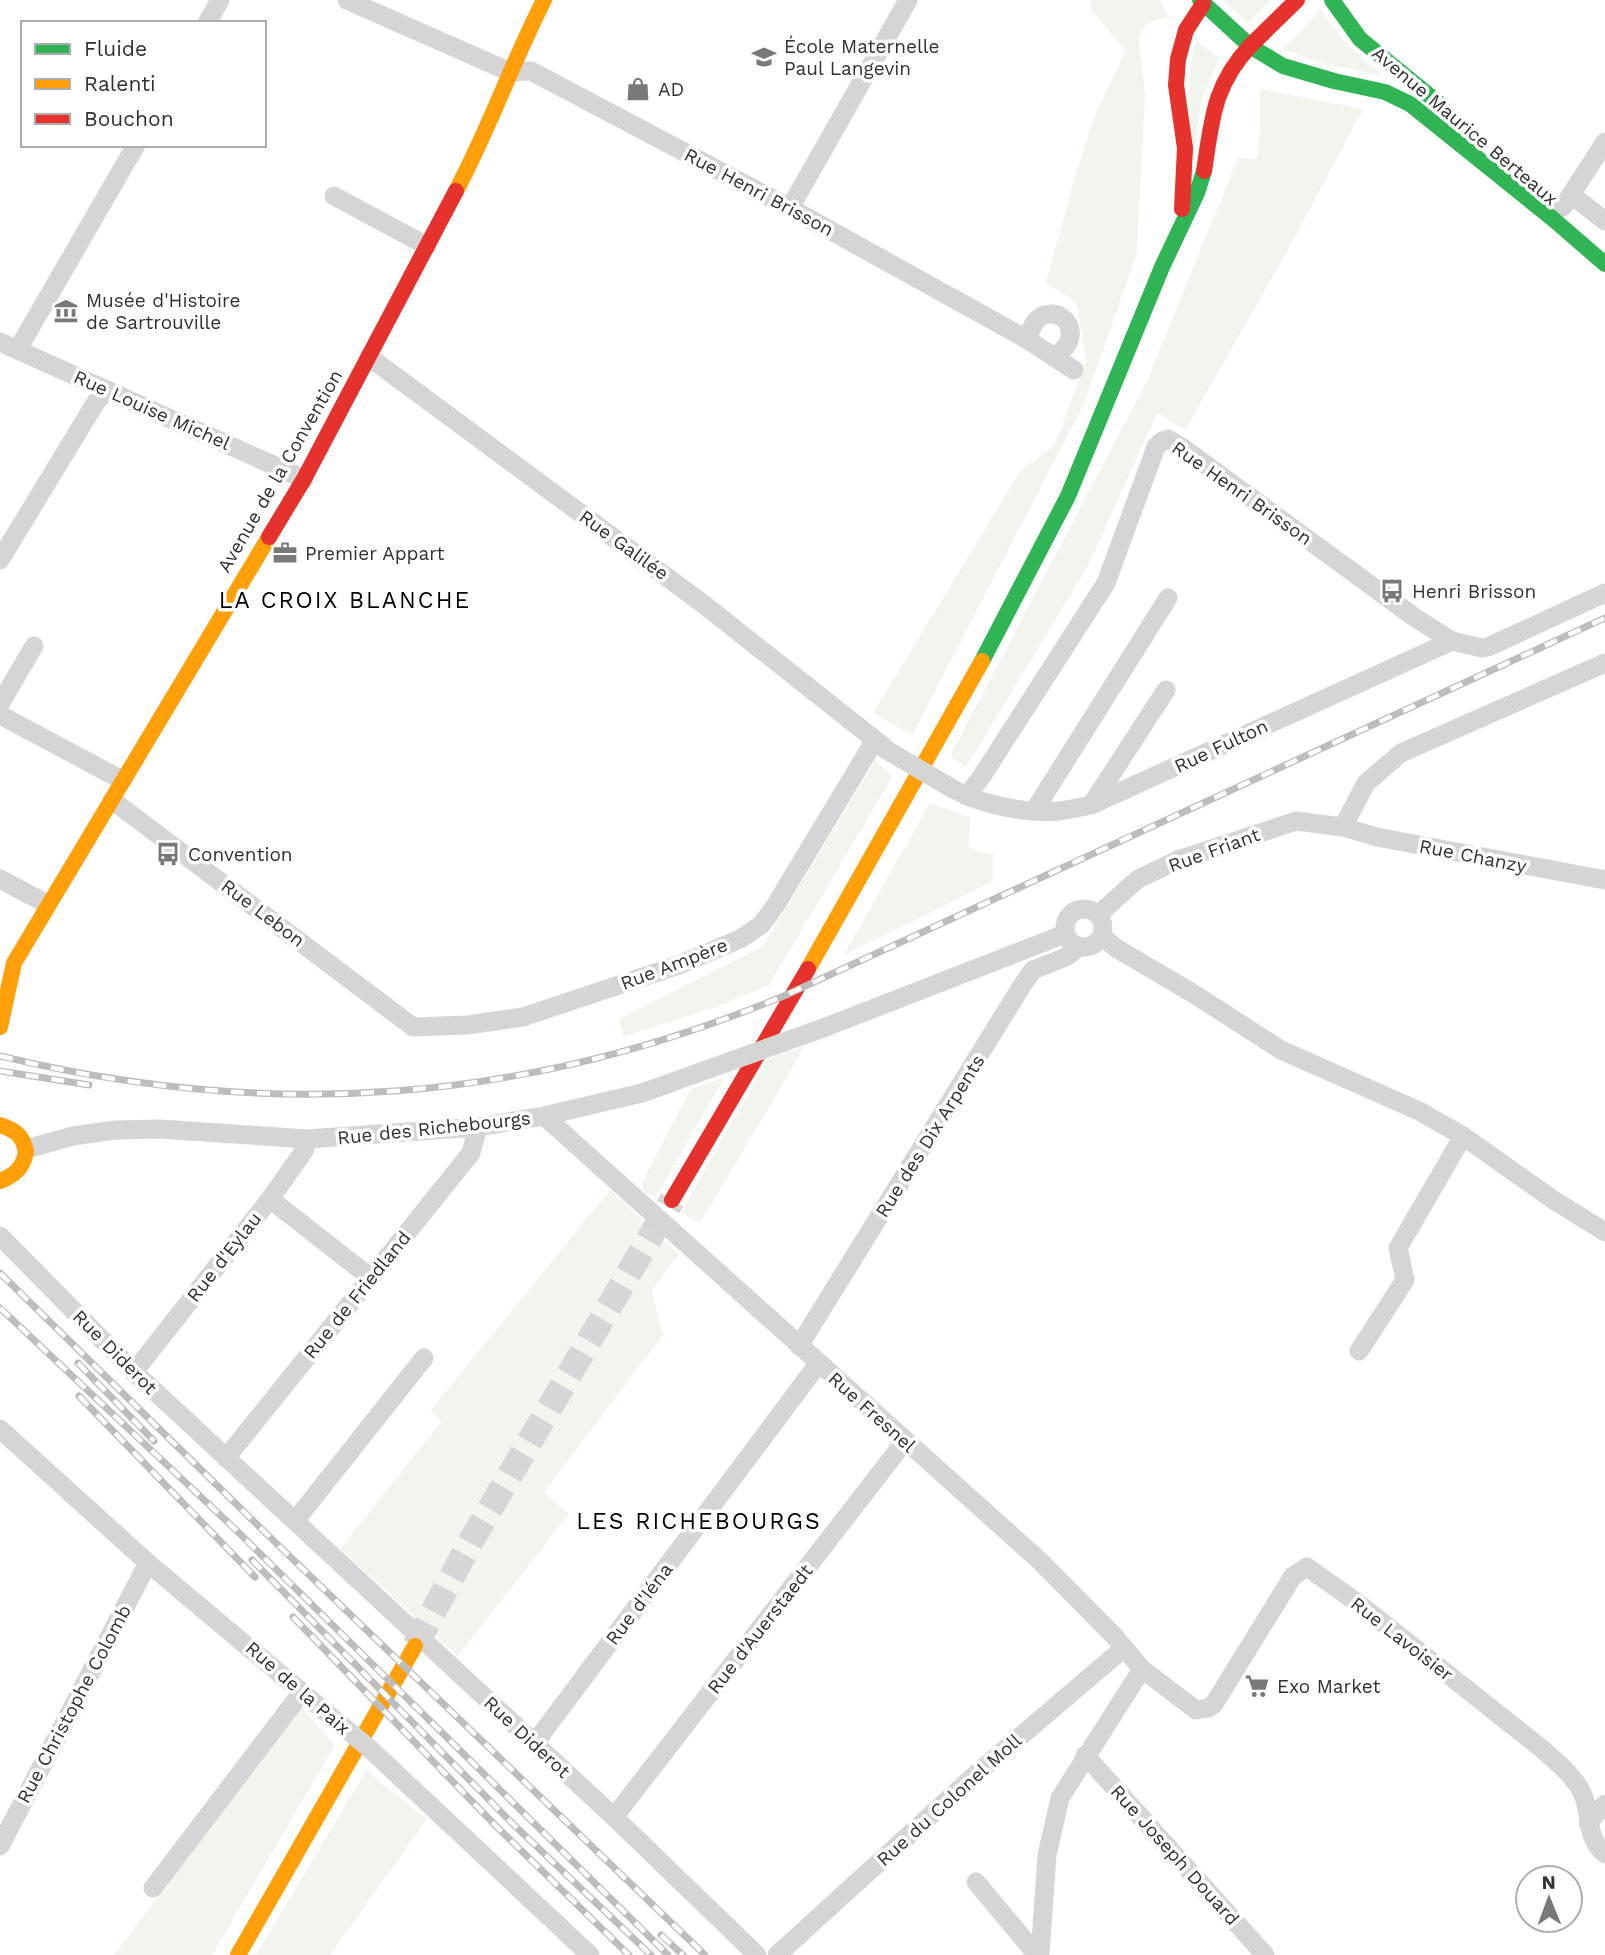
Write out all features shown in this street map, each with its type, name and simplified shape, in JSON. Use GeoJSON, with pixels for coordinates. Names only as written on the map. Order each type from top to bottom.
{"type":"FeatureCollection","features":[{"type":"Feature","properties":{"kind":"main road","name":"Avenue de la Convention"},"geometry":{"type":"LineString","coordinates":[[0,1027],[13,963],[304,479],[481,143],[522,43],[544,0]]}},
{"type":"Feature","properties":{"kind":"main road"},"geometry":{"type":"LineString","coordinates":[[672,1200],[814,958],[996,637],[1068,496],[1182,221],[1197,193],[1204,173],[1214,107],[1220,89],[1237,60],[1297,0]]}},
{"type":"Feature","properties":{"kind":"main road","name":"Avenue Maurice Berteaux"},"geometry":{"type":"LineString","coordinates":[[1332,0],[1360,39],[1455,117]]}},
{"type":"Feature","properties":{"kind":"main road"},"geometry":{"type":"LineString","coordinates":[[1182,221],[1185,148],[1176,85],[1178,58],[1186,30],[1203,1]]}},
{"type":"Feature","properties":{"kind":"main road","name":"Avenue Maurice Berteaux"},"geometry":{"type":"LineString","coordinates":[[1203,1],[1250,46],[1283,66],[1398,97],[1553,219],[1605,264]]}},
{"type":"Feature","properties":{"kind":"main road","name":"Avenue Maurice Berteaux"},"geometry":{"type":"LineString","coordinates":[[1542,190],[1570,203],[1605,245]]}},
{"type":"Feature","properties":{"kind":"main road"},"geometry":{"type":"LineString","coordinates":[[0,1125],[12,1128],[19,1134],[26,1149],[26,1158],[17,1174],[0,1181]]}},
{"type":"Feature","properties":{"kind":"main road"},"geometry":{"type":"LineString","coordinates":[[238,1955],[415,1646]]}},
{"type":"Feature","properties":{"kind":"street"},"geometry":{"type":"LineString","coordinates":[[208,21],[220,0]]}},
{"type":"Feature","properties":{"kind":"street","name":"Rue Henri Brisson"},"geometry":{"type":"LineString","coordinates":[[347,0],[510,72],[531,71],[790,208],[1028,340],[1074,370]]}},
{"type":"Feature","properties":{"kind":"street"},"geometry":{"type":"LineString","coordinates":[[790,208],[908,0]]}},
{"type":"Feature","properties":{"kind":"street"},"geometry":{"type":"LineString","coordinates":[[1570,203],[1605,142]]}},
{"type":"Feature","properties":{"kind":"street"},"geometry":{"type":"LineString","coordinates":[[9,346],[135,147]]}},
{"type":"Feature","properties":{"kind":"street"},"geometry":{"type":"LineString","coordinates":[[334,196],[427,246]]}},
{"type":"Feature","properties":{"kind":"street","name":"Avenue Maurice Berteaux"},"geometry":{"type":"LineString","coordinates":[[1570,203],[1605,222]]}},
{"type":"Feature","properties":{"kind":"street"},"geometry":{"type":"LineString","coordinates":[[1028,340],[1030,328],[1037,318],[1049,313],[1062,316],[1072,335],[1066,348],[1054,357]]}},
{"type":"Feature","properties":{"kind":"street","name":"Rue Louise Michel"},"geometry":{"type":"LineString","coordinates":[[9,346],[304,479]]}},
{"type":"Feature","properties":{"kind":"street","name":"Rue Galilée"},"geometry":{"type":"LineString","coordinates":[[369,357],[702,603],[880,744],[967,795]]}},
{"type":"Feature","properties":{"kind":"street"},"geometry":{"type":"LineString","coordinates":[[0,560],[96,402],[107,390]]}},
{"type":"Feature","properties":{"kind":"street","name":"Rue Henri Brisson"},"geometry":{"type":"LineString","coordinates":[[967,795],[982,776],[1106,583],[1156,447],[1168,439],[1183,447],[1352,573],[1452,641],[1488,647],[1605,593]]}},
{"type":"Feature","properties":{"kind":"street"},"geometry":{"type":"LineString","coordinates":[[1034,811],[1168,598]]}},
{"type":"Feature","properties":{"kind":"street","name":"Rue Fulton"},"geometry":{"type":"LineString","coordinates":[[967,795],[1034,811],[1058,811],[1091,805],[1452,641]]}},
{"type":"Feature","properties":{"kind":"street"},"geometry":{"type":"LineString","coordinates":[[0,704],[34,646]]}},
{"type":"Feature","properties":{"kind":"street"},"geometry":{"type":"LineString","coordinates":[[1343,827],[1366,783],[1401,753],[1605,663]]}},
{"type":"Feature","properties":{"kind":"street"},"geometry":{"type":"LineString","coordinates":[[1091,805],[1166,690]]}},
{"type":"Feature","properties":{"kind":"street"},"geometry":{"type":"LineString","coordinates":[[0,715],[122,780]]}},
{"type":"Feature","properties":{"kind":"street","name":"Rue Ampère"},"geometry":{"type":"LineString","coordinates":[[413,1027],[467,1025],[523,1017],[679,965],[740,939],[761,925],[775,906],[880,744]]}},
{"type":"Feature","properties":{"kind":"street","name":"Rue Lebon"},"geometry":{"type":"LineString","coordinates":[[112,800],[413,1027]]}},
{"type":"Feature","properties":{"kind":"street","name":"Rue Friant"},"geometry":{"type":"LineString","coordinates":[[1098,914],[1138,879],[1178,860],[1296,821],[1343,827]]}},
{"type":"Feature","properties":{"kind":"street","name":"Rue Chanzy"},"geometry":{"type":"LineString","coordinates":[[1343,827],[1377,837],[1605,880]]}},
{"type":"Feature","properties":{"kind":"street"},"geometry":{"type":"LineString","coordinates":[[0,878],[47,904]]}},
{"type":"Feature","properties":{"kind":"street"},"geometry":{"type":"LineString","coordinates":[[1005,958],[1019,974],[1030,975],[1033,971],[1066,957],[1072,940],[1065,922],[1072,912],[1083,908],[1098,914],[1103,925],[1101,936],[1092,945],[1072,940]]}},
{"type":"Feature","properties":{"kind":"street"},"geometry":{"type":"LineString","coordinates":[[1101,936],[1280,1050],[1419,1111],[1463,1136],[1552,1199],[1605,1232]]}},
{"type":"Feature","properties":{"kind":"street","name":"Rue des Richebourgs"},"geometry":{"type":"LineString","coordinates":[[26,1149],[73,1136],[115,1130],[160,1129],[307,1139],[478,1127],[544,1116],[642,1093],[826,1027],[1005,958],[1072,940]]}},
{"type":"Feature","properties":{"kind":"street","name":"Rue des Dix Arpents"},"geometry":{"type":"LineString","coordinates":[[799,1346],[1030,975]]}},
{"type":"Feature","properties":{"kind":"street","name":"Rue Fresnel"},"geometry":{"type":"LineString","coordinates":[[544,1116],[1040,1561],[1142,1668],[1196,1710]]}},
{"type":"Feature","properties":{"kind":"street","name":"Rue de Friedland"},"geometry":{"type":"LineString","coordinates":[[226,1458],[471,1153],[478,1127]]}},
{"type":"Feature","properties":{"kind":"street"},"geometry":{"type":"LineString","coordinates":[[1359,1351],[1405,1280],[1398,1248],[1463,1136]]}},
{"type":"Feature","properties":{"kind":"street","name":"Rue d'Eylau"},"geometry":{"type":"LineString","coordinates":[[134,1372],[270,1199],[304,1151],[307,1139]]}},
{"type":"Feature","properties":{"kind":"street"},"geometry":{"type":"LineString","coordinates":[[270,1199],[371,1278]]}},
{"type":"Feature","properties":{"kind":"street","name":"Rue Diderot"},"geometry":{"type":"LineString","coordinates":[[0,1236],[134,1372],[614,1817],[757,1955]]}},
{"type":"Feature","properties":{"kind":"street"},"geometry":{"type":"LineString","coordinates":[[295,1521],[424,1358]]}},
{"type":"Feature","properties":{"kind":"street","name":"Rue d'Iéna"},"geometry":{"type":"LineString","coordinates":[[534,1744],[818,1364]]}},
{"type":"Feature","properties":{"kind":"street","name":"Rue de la Paix"},"geometry":{"type":"LineString","coordinates":[[0,1429],[148,1563],[370,1749],[590,1955]]}},
{"type":"Feature","properties":{"kind":"street","name":"Rue d'Auerstaedt"},"geometry":{"type":"LineString","coordinates":[[614,1817],[905,1441]]}},
{"type":"Feature","properties":{"kind":"street","name":"Rue Christophe Colomb"},"geometry":{"type":"LineString","coordinates":[[0,1846],[148,1563]]}},
{"type":"Feature","properties":{"kind":"street","name":"Rue Lavoisier"},"geometry":{"type":"LineString","coordinates":[[1196,1710],[1214,1704],[1293,1576],[1307,1567],[1359,1604],[1566,1771],[1584,1796],[1595,1845],[1605,1854]]}},
{"type":"Feature","properties":{"kind":"street","name":"Rue du Colonel Moll"},"geometry":{"type":"LineString","coordinates":[[777,1955],[976,1773],[1124,1648]]}},
{"type":"Feature","properties":{"kind":"street"},"geometry":{"type":"LineString","coordinates":[[1038,1955],[1047,1855],[1060,1798],[1142,1668]]}},
{"type":"Feature","properties":{"kind":"street"},"geometry":{"type":"LineString","coordinates":[[153,1888],[302,1692]]}},
{"type":"Feature","properties":{"kind":"street","name":"Rue Joseph Douard"},"geometry":{"type":"LineString","coordinates":[[1085,1755],[1265,1955]]}},
{"type":"Feature","properties":{"kind":"street"},"geometry":{"type":"LineString","coordinates":[[1588,1823],[1605,1804]]}},
{"type":"Feature","properties":{"kind":"street"},"geometry":{"type":"LineString","coordinates":[[976,1882],[1038,1955]]}},
{"type":"Feature","properties":{"kind":"shaded area"},"geometry":{"type":"Polygon","coordinates":[[[1091,0],[1160,0],[1168,17],[1145,24],[1139,39],[1145,94],[1137,253],[1084,404],[912,735],[873,713],[1020,472],[1055,444],[1086,361],[1076,301],[1046,283],[1095,115],[1126,51],[1091,10],[1091,0]]]}},
{"type":"Feature","properties":{"kind":"shaded area"},"geometry":{"type":"Polygon","coordinates":[[[1223,0],[1272,0],[1248,24],[1223,0]]]}},
{"type":"Feature","properties":{"kind":"shaded area"},"geometry":{"type":"Polygon","coordinates":[[[1320,8],[1348,45],[1383,76],[1321,63],[1282,49],[1303,30],[1320,8]]]}},
{"type":"Feature","properties":{"kind":"shaded area"},"geometry":{"type":"Polygon","coordinates":[[[1196,40],[1219,58],[1201,101],[1193,162],[1189,85],[1196,40]]]}},
{"type":"Feature","properties":{"kind":"shaded area"},"geometry":{"type":"Polygon","coordinates":[[[1260,89],[1363,109],[1285,255],[1185,430],[1157,413],[1088,566],[966,767],[950,756],[1147,381],[1238,158],[1257,159],[1260,89]]]}},
{"type":"Feature","properties":{"kind":"shaded area"},"geometry":{"type":"Polygon","coordinates":[[[875,761],[893,776],[769,985],[719,1006],[623,1037],[619,1019],[762,947],[875,761]]]}},
{"type":"Feature","properties":{"kind":"shaded area"},"geometry":{"type":"Polygon","coordinates":[[[930,803],[970,817],[969,848],[993,855],[993,881],[844,955],[930,803]]]}},
{"type":"Feature","properties":{"kind":"shaded area"},"geometry":{"type":"Polygon","coordinates":[[[805,1046],[700,1223],[681,1213],[767,1060],[805,1046]]]}},
{"type":"Feature","properties":{"kind":"shaded area"},"geometry":{"type":"Polygon","coordinates":[[[725,1077],[655,1198],[643,1191],[642,1182],[691,1089],[725,1077]]]}},
{"type":"Feature","properties":{"kind":"shaded area"},"geometry":{"type":"Polygon","coordinates":[[[610,1190],[679,1254],[652,1290],[663,1335],[544,1492],[569,1514],[458,1656],[340,1549],[442,1421],[430,1411],[610,1190]]]}},
{"type":"Feature","properties":{"kind":"shaded area"},"geometry":{"type":"Polygon","coordinates":[[[301,1707],[335,1745],[212,1955],[114,1955],[301,1707]]]}},
{"type":"Feature","properties":{"kind":"shaded area"},"geometry":{"type":"Polygon","coordinates":[[[367,1769],[427,1819],[330,1955],[256,1955],[367,1769]]]}},
{"type":"Feature","properties":{"kind":"tunnel"},"geometry":{"type":"LineString","coordinates":[[415,1646],[471,1541],[672,1200]]}},
{"type":"Feature","properties":{"kind":"railway"},"geometry":{"type":"LineString","coordinates":[[0,1056],[101,1077],[201,1090],[300,1094],[398,1091],[496,1079],[593,1059],[689,1031],[786,995],[1605,618]]}},
{"type":"Feature","properties":{"kind":"railway"},"geometry":{"type":"LineString","coordinates":[[0,1071],[89,1085]]}},
{"type":"Feature","properties":{"kind":"railway"},"geometry":{"type":"LineString","coordinates":[[0,1273],[279,1546],[705,1955]]}},
{"type":"Feature","properties":{"kind":"railway"},"geometry":{"type":"LineString","coordinates":[[0,1308],[235,1529],[668,1955]]}},
{"type":"Feature","properties":{"kind":"railway"},"geometry":{"type":"LineString","coordinates":[[78,1363],[154,1441]]}},
{"type":"Feature","properties":{"kind":"railway"},"geometry":{"type":"LineString","coordinates":[[79,1396],[255,1577]]}},
{"type":"Feature","properties":{"kind":"railway"},"geometry":{"type":"LineString","coordinates":[[252,1560],[513,1824],[651,1955]]}},
{"type":"Feature","properties":{"kind":"railway"},"geometry":{"type":"LineString","coordinates":[[293,1617],[496,1826],[629,1955]]}},
{"type":"Feature","properties":{"kind":"railway"},"geometry":{"type":"LineString","coordinates":[[661,1935],[683,1955]]}},
{"type":"Feature","properties":{"kind":"traffic: fast"},"geometry":{"type":"LineString","coordinates":[[1200,0],[1250,46],[1283,66],[1385,92],[1410,104],[1605,264]]}},
{"type":"Feature","properties":{"kind":"traffic: fast"},"geometry":{"type":"LineString","coordinates":[[1332,0],[1360,39],[1442,106]]}},
{"type":"Feature","properties":{"kind":"traffic: fast"},"geometry":{"type":"LineString","coordinates":[[982,661],[1068,496],[1204,171]]}},
{"type":"Feature","properties":{"kind":"traffic: slow"},"geometry":{"type":"LineString","coordinates":[[456,191],[544,0]]}},
{"type":"Feature","properties":{"kind":"traffic: slow"},"geometry":{"type":"LineString","coordinates":[[0,1027],[14,963],[269,537]]}},
{"type":"Feature","properties":{"kind":"traffic: slow"},"geometry":{"type":"LineString","coordinates":[[808,969],[982,661]]}},
{"type":"Feature","properties":{"kind":"traffic: slow"},"geometry":{"type":"LineString","coordinates":[[0,1125],[18,1134],[26,1152],[18,1170],[0,1181]]}},
{"type":"Feature","properties":{"kind":"traffic: slow"},"geometry":{"type":"LineString","coordinates":[[238,1955],[415,1646]]}},
{"type":"Feature","properties":{"kind":"traffic: jam"},"geometry":{"type":"LineString","coordinates":[[1250,46],[1297,0]]}},
{"type":"Feature","properties":{"kind":"traffic: jam"},"geometry":{"type":"LineString","coordinates":[[1182,209],[1185,148],[1176,85],[1178,59],[1186,30],[1203,4]]}},
{"type":"Feature","properties":{"kind":"traffic: jam"},"geometry":{"type":"LineString","coordinates":[[1204,171],[1212,120],[1221,90],[1228,75],[1250,46]]}},
{"type":"Feature","properties":{"kind":"traffic: jam"},"geometry":{"type":"LineString","coordinates":[[269,537],[304,479],[456,191]]}},
{"type":"Feature","properties":{"kind":"traffic: jam"},"geometry":{"type":"LineString","coordinates":[[672,1200],[808,969]]}},
{"type":"Feature","properties":{"kind":"place","name":"École Maternelle Paul Langevin"},"geometry":{"type":"Point","coordinates":[764,57]}},
{"type":"Feature","properties":{"kind":"place","name":"AD"},"geometry":{"type":"Point","coordinates":[638,89]}},
{"type":"Feature","properties":{"kind":"place","name":"Musée d'Histoire de Sartrouville"},"geometry":{"type":"Point","coordinates":[66,311]}},
{"type":"Feature","properties":{"kind":"place","name":"Premier Appart"},"geometry":{"type":"Point","coordinates":[285,553]}},
{"type":"Feature","properties":{"kind":"place","name":"Henri Brisson"},"geometry":{"type":"Point","coordinates":[1392,591]}},
{"type":"Feature","properties":{"kind":"place","name":"Convention"},"geometry":{"type":"Point","coordinates":[168,854]}},
{"type":"Feature","properties":{"kind":"place","name":"Exo Market"},"geometry":{"type":"Point","coordinates":[1257,1686]}},
{"type":"Feature","properties":{"kind":"district","name":"LA CROIX BLANCHE"},"geometry":{"type":"Point","coordinates":[345,600]}},
{"type":"Feature","properties":{"kind":"district","name":"LES RICHEBOURGS"},"geometry":{"type":"Point","coordinates":[699,1521]}}]}
